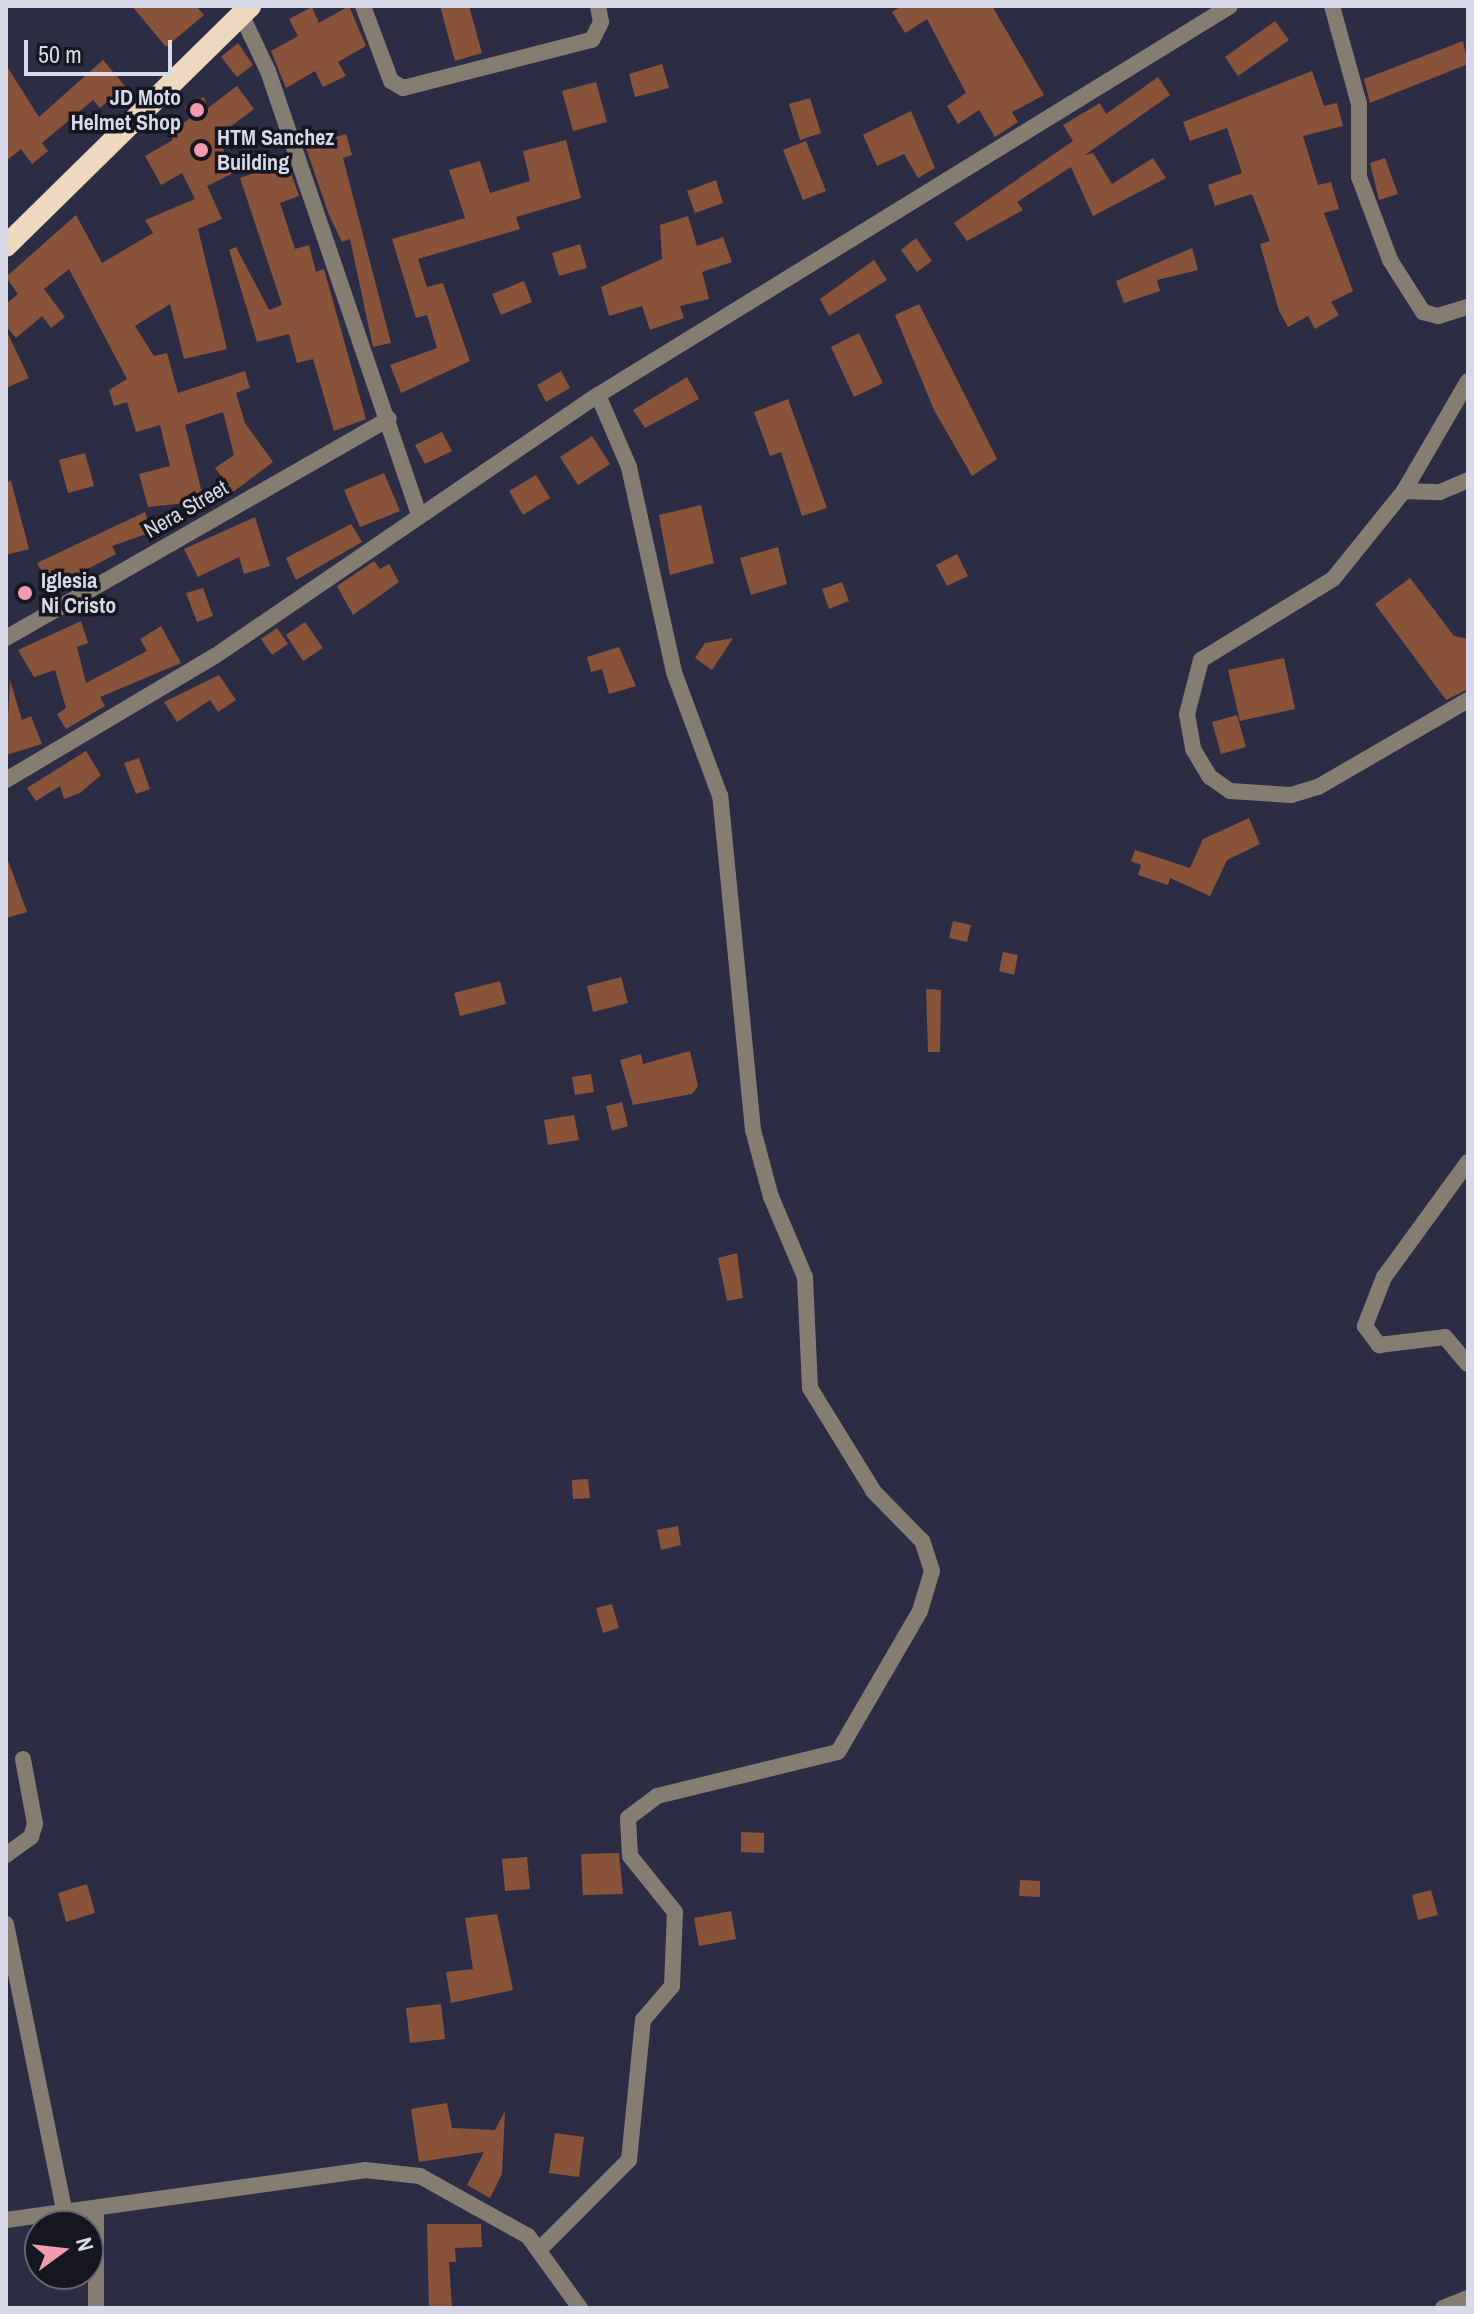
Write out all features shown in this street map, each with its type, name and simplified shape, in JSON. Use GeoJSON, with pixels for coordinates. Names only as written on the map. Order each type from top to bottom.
{"type":"FeatureCollection","features":[{"type":"Feature","properties":{"kind":"highway"},"geometry":{"type":"LineString","coordinates":[[6,246],[246,10]]}},
{"type":"Feature","properties":{"kind":"street"},"geometry":{"type":"LineString","coordinates":[[363,6],[391,81],[403,88],[592,40],[601,22],[598,6]]}},
{"type":"Feature","properties":{"kind":"street"},"geometry":{"type":"LineString","coordinates":[[6,780],[215,656],[598,395],[1230,6]]}},
{"type":"Feature","properties":{"kind":"street"},"geometry":{"type":"LineString","coordinates":[[1332,6],[1356,90],[1359,177],[1390,260],[1423,312],[1438,316],[1468,307]]}},
{"type":"Feature","properties":{"kind":"street"},"geometry":{"type":"LineString","coordinates":[[246,10],[389,419],[419,515]]}},
{"type":"Feature","properties":{"kind":"street"},"geometry":{"type":"LineString","coordinates":[[1468,381],[1404,491],[1333,579],[1201,660],[1189,686],[1193,749],[1210,777],[1230,791],[1291,795],[1318,787],[1468,700]]}},
{"type":"Feature","properties":{"kind":"street"},"geometry":{"type":"LineString","coordinates":[[539,2250],[629,2160],[643,2020],[672,1986],[675,1912],[630,1856],[628,1818],[657,1796],[838,1752],[920,1611],[932,1571],[922,1541],[874,1492],[810,1388],[805,1277],[771,1197],[753,1130],[720,796],[671,661],[629,467],[598,395]]}},
{"type":"Feature","properties":{"kind":"street","name":"Nera Street"},"geometry":{"type":"LineString","coordinates":[[6,638],[389,419]]}},
{"type":"Feature","properties":{"kind":"street"},"geometry":{"type":"LineString","coordinates":[[1404,491],[1440,492],[1468,480]]}},
{"type":"Feature","properties":{"kind":"street"},"geometry":{"type":"LineString","coordinates":[[1468,1162],[1365,1311],[1370,1339],[1379,1345],[1445,1337],[1468,1364]]}},
{"type":"Feature","properties":{"kind":"street"},"geometry":{"type":"LineString","coordinates":[[6,1855],[31,1837],[35,1824],[23,1759]]}},
{"type":"Feature","properties":{"kind":"street"},"geometry":{"type":"LineString","coordinates":[[6,1924],[64,2210]]}},
{"type":"Feature","properties":{"kind":"street"},"geometry":{"type":"LineString","coordinates":[[104,2211],[389,2171],[420,2176],[492,2212],[539,2250],[580,2308]]}},
{"type":"Feature","properties":{"kind":"street"},"geometry":{"type":"LineString","coordinates":[[1443,2308],[1468,2298]]}},
{"type":"Feature","properties":{"kind":"building"},"geometry":{"type":"Polygon","coordinates":[[[132,6],[196,6],[204,15],[166,47],[132,6]]]}},
{"type":"Feature","properties":{"kind":"building"},"geometry":{"type":"Polygon","coordinates":[[[349,6],[366,46],[338,62],[346,76],[323,87],[315,71],[286,88],[271,51],[298,36],[289,19],[312,7],[319,23],[349,6]]]}},
{"type":"Feature","properties":{"kind":"building"},"geometry":{"type":"Polygon","coordinates":[[[440,6],[469,6],[482,53],[455,61],[440,6]]]}},
{"type":"Feature","properties":{"kind":"building"},"geometry":{"type":"Polygon","coordinates":[[[902,6],[992,6],[1044,95],[1012,112],[1018,122],[995,137],[979,110],[958,124],[947,106],[966,93],[927,19],[905,33],[892,12],[902,6]]]}},
{"type":"Feature","properties":{"kind":"building"},"geometry":{"type":"Polygon","coordinates":[[[1275,21],[1289,40],[1238,76],[1225,57],[1275,21]]]}},
{"type":"Feature","properties":{"kind":"building"},"geometry":{"type":"Polygon","coordinates":[[[1463,41],[1468,64],[1370,103],[1364,79],[1463,41]]]}},
{"type":"Feature","properties":{"kind":"building"},"geometry":{"type":"Polygon","coordinates":[[[238,43],[253,65],[237,77],[221,57],[238,43]]]}},
{"type":"Feature","properties":{"kind":"building"},"geometry":{"type":"Polygon","coordinates":[[[103,60],[125,86],[100,108],[93,100],[42,143],[48,151],[32,164],[21,149],[6,161],[6,65],[39,117],[103,60]]]}},
{"type":"Feature","properties":{"kind":"building"},"geometry":{"type":"Polygon","coordinates":[[[662,64],[669,88],[635,97],[629,74],[662,64]]]}},
{"type":"Feature","properties":{"kind":"building"},"geometry":{"type":"Polygon","coordinates":[[[1312,71],[1324,106],[1337,103],[1343,126],[1303,136],[1318,185],[1331,182],[1339,209],[1324,213],[1353,291],[1331,302],[1339,315],[1315,329],[1308,316],[1288,327],[1279,311],[1260,244],[1270,241],[1252,194],[1215,206],[1208,185],[1242,173],[1227,128],[1190,141],[1183,122],[1312,71]]]}},
{"type":"Feature","properties":{"kind":"building"},"geometry":{"type":"Polygon","coordinates":[[[1158,77],[1170,95],[1085,155],[1093,153],[1112,184],[1153,158],[1166,178],[1093,216],[1071,167],[1017,202],[1023,210],[967,241],[954,223],[1073,141],[1063,125],[1100,103],[1106,114],[1158,77]]]}},
{"type":"Feature","properties":{"kind":"building"},"geometry":{"type":"Polygon","coordinates":[[[596,82],[607,122],[573,131],[562,91],[596,82]]]}},
{"type":"Feature","properties":{"kind":"building"},"geometry":{"type":"Polygon","coordinates":[[[237,86],[254,109],[218,136],[233,173],[207,186],[222,219],[198,229],[227,349],[184,359],[170,304],[135,326],[154,356],[167,353],[178,393],[245,371],[250,388],[236,393],[245,423],[273,462],[233,492],[215,468],[234,455],[223,412],[185,425],[204,501],[148,507],[139,474],[170,466],[160,425],[136,432],[127,402],[114,406],[109,390],[127,379],[69,269],[44,289],[65,317],[51,328],[42,316],[16,338],[6,326],[6,304],[18,294],[6,277],[76,215],[102,263],[153,233],[145,220],[195,199],[182,173],[161,185],[145,156],[173,140],[169,133],[189,119],[185,107],[204,97],[208,108],[237,86]]]}},
{"type":"Feature","properties":{"kind":"building"},"geometry":{"type":"Polygon","coordinates":[[[810,98],[821,133],[800,140],[789,104],[810,98]]]}},
{"type":"Feature","properties":{"kind":"building"},"geometry":{"type":"Polygon","coordinates":[[[911,111],[935,168],[918,178],[904,154],[877,166],[863,135],[911,111]]]}},
{"type":"Feature","properties":{"kind":"building"},"geometry":{"type":"Polygon","coordinates":[[[346,134],[352,155],[343,158],[391,343],[373,347],[350,239],[342,242],[329,215],[305,145],[346,134]]]}},
{"type":"Feature","properties":{"kind":"building"},"geometry":{"type":"Polygon","coordinates":[[[566,140],[581,198],[516,217],[520,229],[418,259],[427,287],[443,283],[470,361],[401,393],[390,365],[437,348],[427,315],[416,318],[392,239],[465,218],[449,170],[480,161],[490,193],[530,181],[523,151],[566,140]]]}},
{"type":"Feature","properties":{"kind":"building"},"geometry":{"type":"Polygon","coordinates":[[[806,141],[826,191],[803,200],[783,150],[806,141]]]}},
{"type":"Feature","properties":{"kind":"building"},"geometry":{"type":"Polygon","coordinates":[[[1385,158],[1398,194],[1379,200],[1370,163],[1385,158]]]}},
{"type":"Feature","properties":{"kind":"building"},"geometry":{"type":"Polygon","coordinates":[[[287,162],[299,196],[280,203],[295,249],[309,245],[316,272],[324,269],[366,419],[334,431],[313,359],[297,363],[289,334],[257,342],[229,250],[236,247],[269,310],[282,305],[240,178],[287,162]]]}},
{"type":"Feature","properties":{"kind":"building"},"geometry":{"type":"Polygon","coordinates":[[[716,180],[723,203],[695,213],[687,191],[716,180]]]}},
{"type":"Feature","properties":{"kind":"building"},"geometry":{"type":"Polygon","coordinates":[[[688,216],[697,246],[723,237],[732,262],[702,272],[709,299],[680,306],[684,318],[650,330],[642,306],[609,316],[601,287],[662,259],[660,225],[688,216]]]}},
{"type":"Feature","properties":{"kind":"building"},"geometry":{"type":"Polygon","coordinates":[[[916,238],[932,261],[917,272],[901,250],[916,238]]]}},
{"type":"Feature","properties":{"kind":"building"},"geometry":{"type":"Polygon","coordinates":[[[580,244],[587,268],[559,276],[552,253],[580,244]]]}},
{"type":"Feature","properties":{"kind":"building"},"geometry":{"type":"Polygon","coordinates":[[[1192,248],[1198,270],[1157,280],[1160,291],[1124,303],[1116,281],[1192,248]]]}},
{"type":"Feature","properties":{"kind":"building"},"geometry":{"type":"Polygon","coordinates":[[[874,260],[887,280],[829,316],[820,299],[874,260]]]}},
{"type":"Feature","properties":{"kind":"building"},"geometry":{"type":"Polygon","coordinates":[[[524,281],[532,302],[501,315],[492,294],[524,281]]]}},
{"type":"Feature","properties":{"kind":"building"},"geometry":{"type":"Polygon","coordinates":[[[919,304],[997,459],[972,476],[934,410],[895,315],[919,304]]]}},
{"type":"Feature","properties":{"kind":"building"},"geometry":{"type":"Polygon","coordinates":[[[6,330],[29,378],[6,388],[6,330]]]}},
{"type":"Feature","properties":{"kind":"building"},"geometry":{"type":"Polygon","coordinates":[[[859,333],[883,383],[854,397],[831,347],[859,333]]]}},
{"type":"Feature","properties":{"kind":"building"},"geometry":{"type":"Polygon","coordinates":[[[561,371],[570,388],[546,402],[537,385],[561,371]]]}},
{"type":"Feature","properties":{"kind":"building"},"geometry":{"type":"Polygon","coordinates":[[[687,377],[699,399],[645,428],[633,410],[687,377]]]}},
{"type":"Feature","properties":{"kind":"building"},"geometry":{"type":"Polygon","coordinates":[[[788,399],[827,508],[802,516],[781,452],[770,456],[754,412],[788,399]]]}},
{"type":"Feature","properties":{"kind":"building"},"geometry":{"type":"Polygon","coordinates":[[[442,432],[452,451],[425,464],[415,445],[442,432]]]}},
{"type":"Feature","properties":{"kind":"building"},"geometry":{"type":"Polygon","coordinates":[[[592,436],[610,464],[578,485],[560,457],[592,436]]]}},
{"type":"Feature","properties":{"kind":"building"},"geometry":{"type":"Polygon","coordinates":[[[85,453],[94,486],[68,493],[59,460],[85,453]]]}},
{"type":"Feature","properties":{"kind":"building"},"geometry":{"type":"Polygon","coordinates":[[[384,473],[400,511],[360,527],[344,490],[384,473]]]}},
{"type":"Feature","properties":{"kind":"building"},"geometry":{"type":"Polygon","coordinates":[[[536,475],[550,498],[523,515],[509,491],[536,475]]]}},
{"type":"Feature","properties":{"kind":"building"},"geometry":{"type":"Polygon","coordinates":[[[11,481],[29,549],[6,555],[6,482],[11,481]]]}},
{"type":"Feature","properties":{"kind":"building"},"geometry":{"type":"Polygon","coordinates":[[[701,505],[714,563],[670,575],[659,515],[701,505]]]}},
{"type":"Feature","properties":{"kind":"building"},"geometry":{"type":"Polygon","coordinates":[[[145,512],[152,532],[112,546],[116,554],[50,589],[37,563],[145,512]]]}},
{"type":"Feature","properties":{"kind":"building"},"geometry":{"type":"Polygon","coordinates":[[[255,517],[270,566],[244,574],[239,557],[198,577],[184,549],[255,517]]]}},
{"type":"Feature","properties":{"kind":"building"},"geometry":{"type":"Polygon","coordinates":[[[351,524],[362,542],[296,580],[286,558],[351,524]]]}},
{"type":"Feature","properties":{"kind":"building"},"geometry":{"type":"Polygon","coordinates":[[[778,547],[787,584],[751,595],[740,558],[778,547]]]}},
{"type":"Feature","properties":{"kind":"building"},"geometry":{"type":"Polygon","coordinates":[[[957,554],[968,576],[947,586],[936,565],[957,554]]]}},
{"type":"Feature","properties":{"kind":"building"},"geometry":{"type":"Polygon","coordinates":[[[374,561],[380,569],[389,564],[399,582],[353,615],[337,586],[374,561]]]}},
{"type":"Feature","properties":{"kind":"building"},"geometry":{"type":"Polygon","coordinates":[[[1410,578],[1454,636],[1468,639],[1468,689],[1446,700],[1375,604],[1410,578]]]}},
{"type":"Feature","properties":{"kind":"building"},"geometry":{"type":"Polygon","coordinates":[[[842,582],[849,601],[829,609],[822,589],[842,582]]]}},
{"type":"Feature","properties":{"kind":"building"},"geometry":{"type":"Polygon","coordinates":[[[203,588],[213,616],[197,622],[186,593],[203,588]]]}},
{"type":"Feature","properties":{"kind":"building"},"geometry":{"type":"Polygon","coordinates":[[[81,621],[88,643],[77,647],[86,683],[147,651],[140,639],[161,626],[181,663],[100,697],[105,706],[66,729],[57,714],[66,708],[55,670],[34,677],[18,650],[81,621]]]}},
{"type":"Feature","properties":{"kind":"building"},"geometry":{"type":"Polygon","coordinates":[[[305,622],[323,648],[303,661],[286,635],[305,622]]]}},
{"type":"Feature","properties":{"kind":"building"},"geometry":{"type":"Polygon","coordinates":[[[277,628],[288,644],[272,655],[261,639],[277,628]]]}},
{"type":"Feature","properties":{"kind":"building"},"geometry":{"type":"Polygon","coordinates":[[[733,638],[712,670],[695,658],[705,643],[733,638]]]}},
{"type":"Feature","properties":{"kind":"building"},"geometry":{"type":"Polygon","coordinates":[[[619,647],[636,686],[609,694],[602,669],[591,672],[587,657],[619,647]]]}},
{"type":"Feature","properties":{"kind":"building"},"geometry":{"type":"Polygon","coordinates":[[[1284,658],[1295,709],[1240,721],[1228,670],[1284,658]]]}},
{"type":"Feature","properties":{"kind":"building"},"geometry":{"type":"Polygon","coordinates":[[[219,675],[236,700],[218,712],[210,700],[177,722],[164,702],[219,675]]]}},
{"type":"Feature","properties":{"kind":"building"},"geometry":{"type":"Polygon","coordinates":[[[10,680],[22,720],[31,716],[42,744],[6,755],[10,680]]]}},
{"type":"Feature","properties":{"kind":"building"},"geometry":{"type":"Polygon","coordinates":[[[1237,715],[1246,747],[1221,754],[1212,722],[1237,715]]]}},
{"type":"Feature","properties":{"kind":"building"},"geometry":{"type":"Polygon","coordinates":[[[86,751],[101,775],[80,793],[64,799],[60,786],[36,801],[27,788],[86,751]]]}},
{"type":"Feature","properties":{"kind":"building"},"geometry":{"type":"Polygon","coordinates":[[[139,758],[150,789],[136,794],[124,763],[139,758]]]}},
{"type":"Feature","properties":{"kind":"building"},"geometry":{"type":"Polygon","coordinates":[[[1249,818],[1260,844],[1227,860],[1210,896],[1170,878],[1168,885],[1138,875],[1141,865],[1131,861],[1135,850],[1190,868],[1203,839],[1249,818]]]}},
{"type":"Feature","properties":{"kind":"building"},"geometry":{"type":"Polygon","coordinates":[[[6,855],[27,912],[6,918],[6,855]]]}},
{"type":"Feature","properties":{"kind":"building"},"geometry":{"type":"Polygon","coordinates":[[[953,921],[971,925],[967,942],[949,938],[953,921]]]}},
{"type":"Feature","properties":{"kind":"building"},"geometry":{"type":"Polygon","coordinates":[[[1003,952],[1018,955],[1014,975],[999,971],[1003,952]]]}},
{"type":"Feature","properties":{"kind":"building"},"geometry":{"type":"Polygon","coordinates":[[[621,977],[628,1003],[593,1012],[587,986],[621,977]]]}},
{"type":"Feature","properties":{"kind":"building"},"geometry":{"type":"Polygon","coordinates":[[[500,981],[506,1004],[460,1016],[454,993],[500,981]]]}},
{"type":"Feature","properties":{"kind":"building"},"geometry":{"type":"Polygon","coordinates":[[[926,989],[941,990],[940,1052],[928,1052],[926,989]]]}},
{"type":"Feature","properties":{"kind":"building"},"geometry":{"type":"Polygon","coordinates":[[[690,1051],[698,1086],[692,1094],[633,1105],[620,1060],[641,1054],[643,1064],[690,1051]]]}},
{"type":"Feature","properties":{"kind":"building"},"geometry":{"type":"Polygon","coordinates":[[[591,1074],[594,1092],[575,1095],[572,1077],[591,1074]]]}},
{"type":"Feature","properties":{"kind":"building"},"geometry":{"type":"Polygon","coordinates":[[[622,1102],[628,1126],[612,1131],[606,1106],[622,1102]]]}},
{"type":"Feature","properties":{"kind":"building"},"geometry":{"type":"Polygon","coordinates":[[[574,1115],[579,1140],[548,1145],[544,1120],[574,1115]]]}},
{"type":"Feature","properties":{"kind":"building"},"geometry":{"type":"Polygon","coordinates":[[[737,1253],[743,1298],[727,1301],[718,1258],[737,1253]]]}},
{"type":"Feature","properties":{"kind":"building"},"geometry":{"type":"Polygon","coordinates":[[[588,1479],[590,1498],[573,1499],[572,1480],[588,1479]]]}},
{"type":"Feature","properties":{"kind":"building"},"geometry":{"type":"Polygon","coordinates":[[[678,1526],[681,1545],[661,1550],[657,1530],[678,1526]]]}},
{"type":"Feature","properties":{"kind":"building"},"geometry":{"type":"Polygon","coordinates":[[[612,1604],[619,1628],[603,1633],[596,1608],[612,1604]]]}},
{"type":"Feature","properties":{"kind":"building"},"geometry":{"type":"Polygon","coordinates":[[[741,1832],[764,1833],[764,1853],[741,1852],[741,1832]]]}},
{"type":"Feature","properties":{"kind":"building"},"geometry":{"type":"Polygon","coordinates":[[[619,1853],[623,1894],[583,1895],[581,1854],[619,1853]]]}},
{"type":"Feature","properties":{"kind":"building"},"geometry":{"type":"Polygon","coordinates":[[[527,1857],[530,1889],[505,1891],[502,1859],[527,1857]]]}},
{"type":"Feature","properties":{"kind":"building"},"geometry":{"type":"Polygon","coordinates":[[[1020,1880],[1040,1881],[1040,1897],[1019,1896],[1020,1880]]]}},
{"type":"Feature","properties":{"kind":"building"},"geometry":{"type":"Polygon","coordinates":[[[87,1884],[95,1913],[66,1922],[58,1893],[87,1884]]]}},
{"type":"Feature","properties":{"kind":"building"},"geometry":{"type":"Polygon","coordinates":[[[1431,1890],[1438,1915],[1418,1920],[1412,1895],[1431,1890]]]}},
{"type":"Feature","properties":{"kind":"building"},"geometry":{"type":"Polygon","coordinates":[[[731,1911],[736,1939],[699,1946],[694,1918],[731,1911]]]}},
{"type":"Feature","properties":{"kind":"building"},"geometry":{"type":"Polygon","coordinates":[[[497,1914],[513,1990],[451,2003],[446,1972],[473,1969],[465,1918],[497,1914]]]}},
{"type":"Feature","properties":{"kind":"building"},"geometry":{"type":"Polygon","coordinates":[[[441,2004],[445,2039],[410,2043],[406,2008],[441,2004]]]}},
{"type":"Feature","properties":{"kind":"building"},"geometry":{"type":"Polygon","coordinates":[[[447,2103],[452,2128],[495,2130],[505,2111],[502,2174],[490,2198],[467,2185],[484,2152],[419,2162],[411,2109],[447,2103]]]}},
{"type":"Feature","properties":{"kind":"building"},"geometry":{"type":"Polygon","coordinates":[[[555,2133],[584,2137],[579,2177],[549,2173],[555,2133]]]}},
{"type":"Feature","properties":{"kind":"building"},"geometry":{"type":"Polygon","coordinates":[[[427,2224],[481,2224],[482,2247],[455,2248],[456,2262],[449,2262],[452,2308],[429,2308],[427,2224]]]}},
{"type":"Feature","properties":{"kind":"place","name":"JD Moto Helmet Shop"},"geometry":{"type":"Point","coordinates":[197,110]}},
{"type":"Feature","properties":{"kind":"place","name":"HTM Sanchez Building"},"geometry":{"type":"Point","coordinates":[201,150]}},
{"type":"Feature","properties":{"kind":"place","name":"Iglesia Ni Cristo"},"geometry":{"type":"Point","coordinates":[25,593]}}]}
